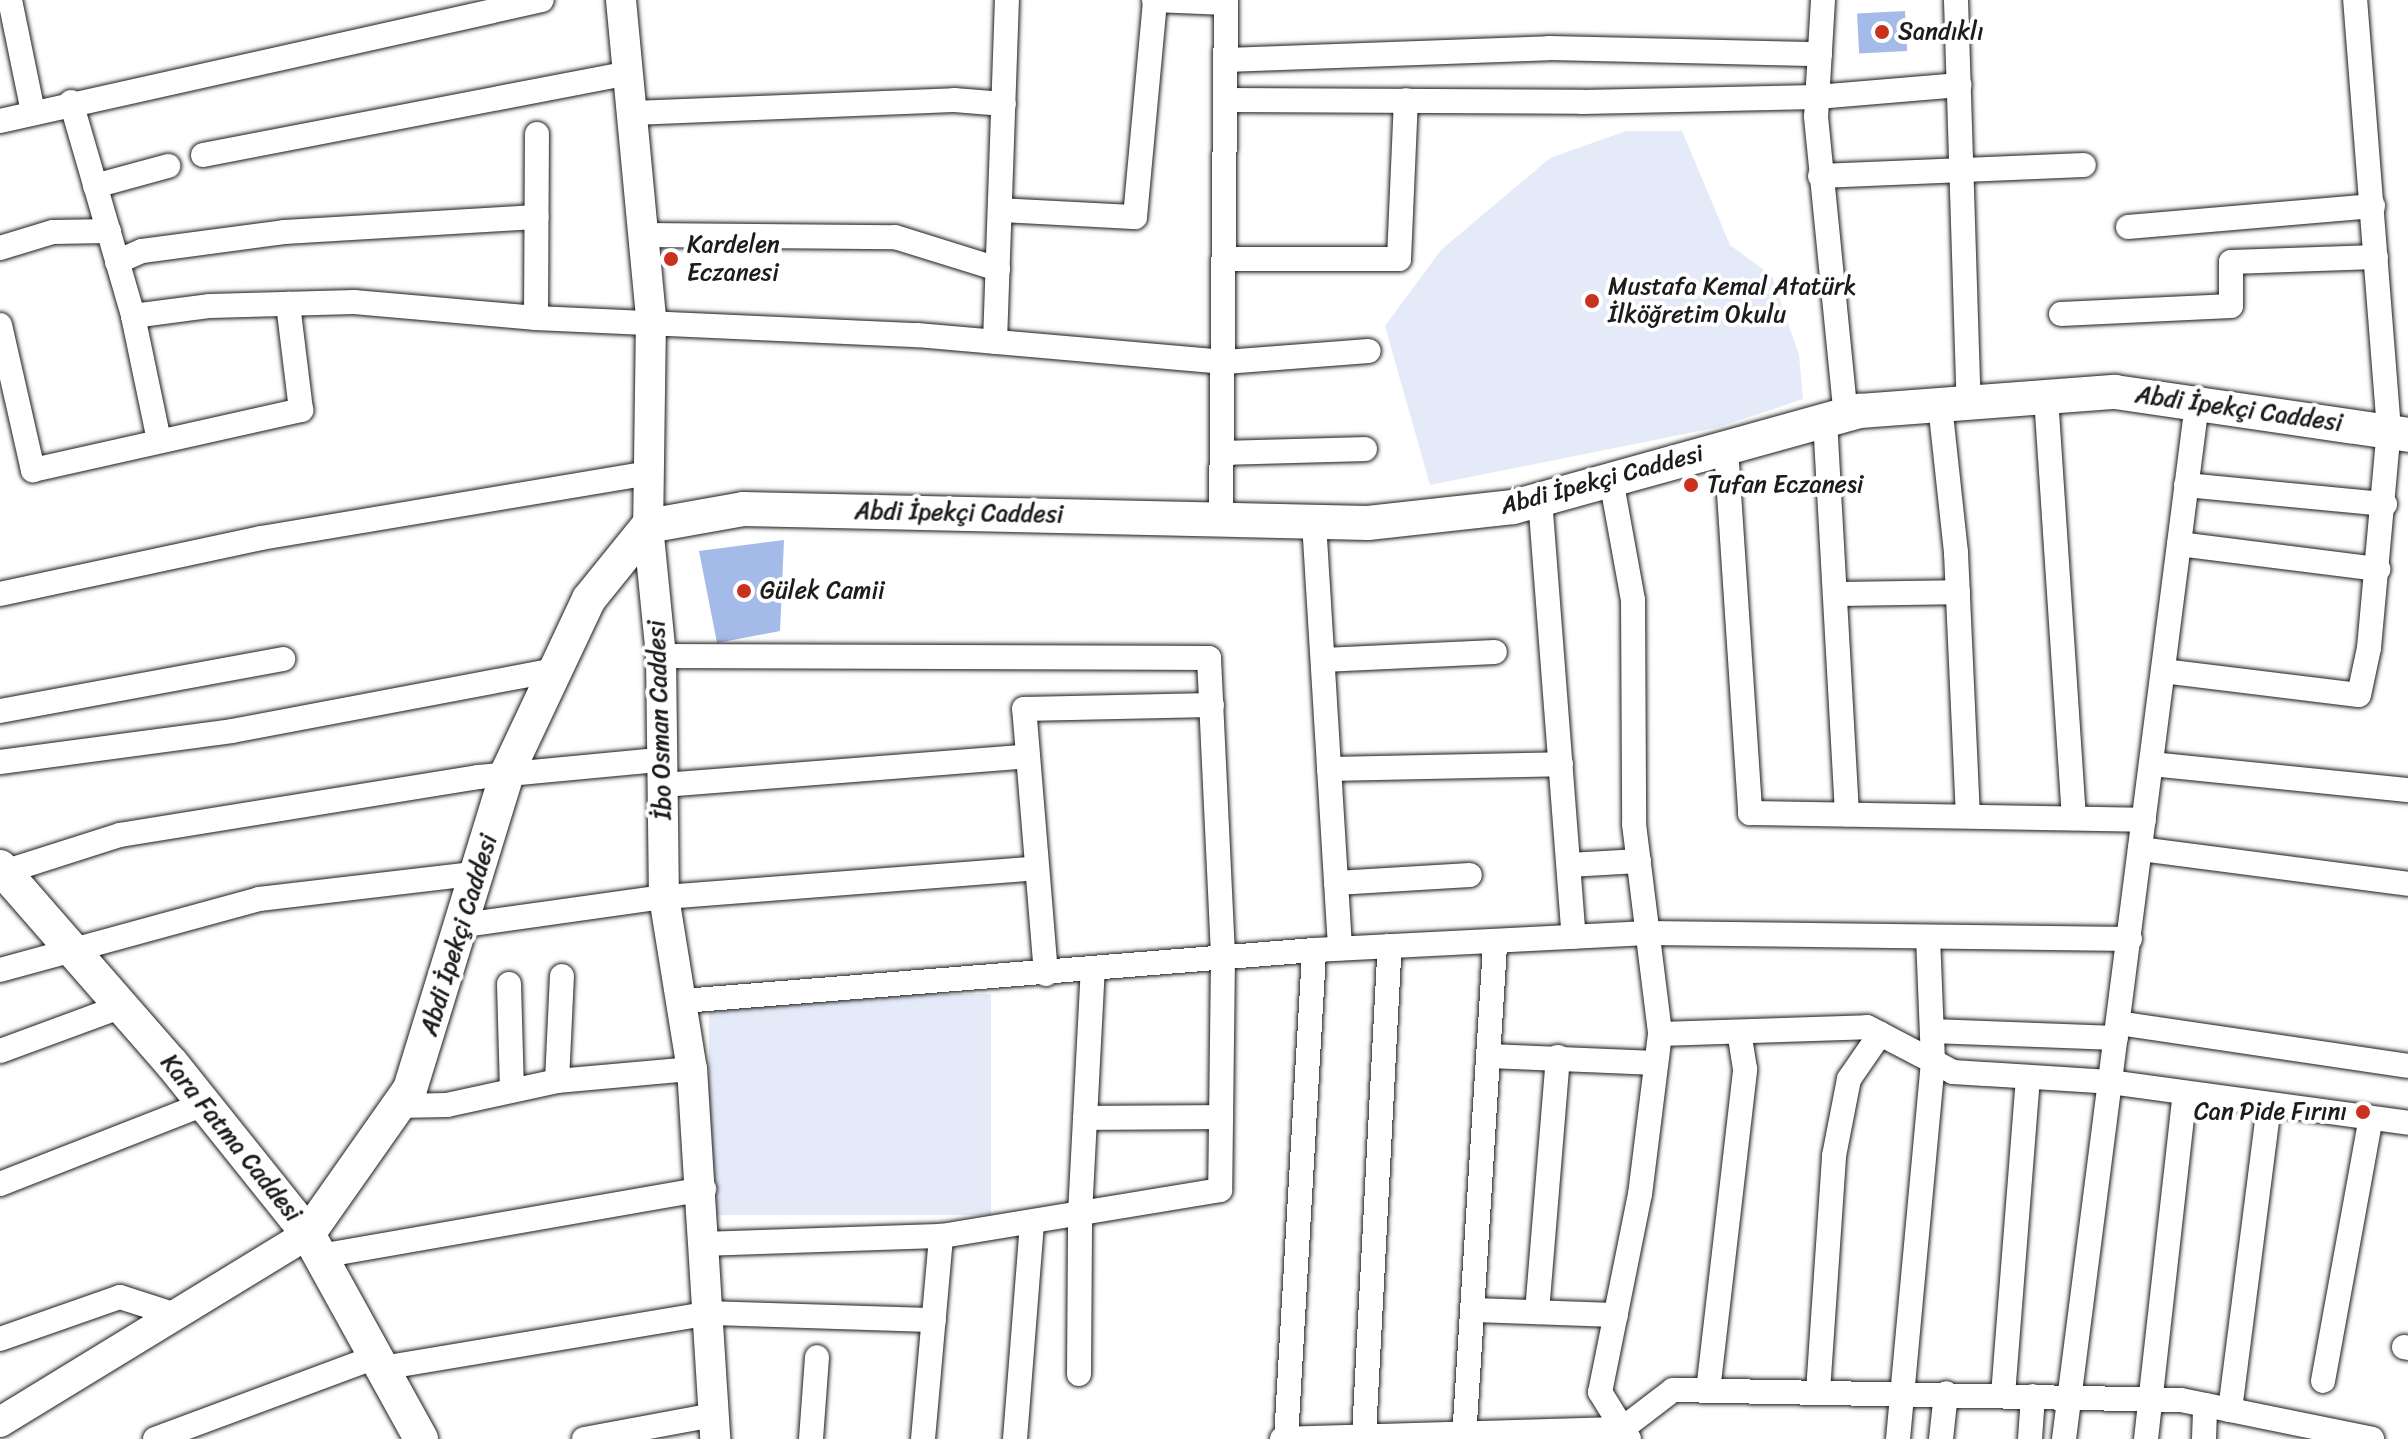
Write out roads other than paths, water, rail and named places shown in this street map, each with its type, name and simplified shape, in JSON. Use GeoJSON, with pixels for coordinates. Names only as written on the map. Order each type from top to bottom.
{"type":"FeatureCollection","features":[{"type":"Feature","properties":{"kind":"main road","name":"Abdi İpekçi Caddesi"},"geometry":{"type":"LineString","coordinates":[[314,1245],[410,1089],[481,873],[507,773],[554,670],[589,599],[648,526],[743,509],[1368,523],[1540,499],[1836,417],[2115,392],[2399,433]]}},
{"type":"Feature","properties":{"kind":"main road","name":"Kara Fatma Caddesi"},"geometry":{"type":"LineString","coordinates":[[2,869],[204,1104],[314,1245],[421,1439]]}},
{"type":"Feature","properties":{"kind":"street"},"geometry":{"type":"LineString","coordinates":[[10,0],[33,112]]}},
{"type":"Feature","properties":{"kind":"street"},"geometry":{"type":"LineString","coordinates":[[0,121],[71,102],[542,0]]}},
{"type":"Feature","properties":{"kind":"street","name":"İbo Osman Caddesi"},"geometry":{"type":"LineString","coordinates":[[621,0],[651,319],[648,526],[661,656],[664,897],[683,1001],[704,1189],[715,1427]]}},
{"type":"Feature","properties":{"kind":"street"},"geometry":{"type":"LineString","coordinates":[[995,342],[1007,0]]}},
{"type":"Feature","properties":{"kind":"street"},"geometry":{"type":"LineString","coordinates":[[1000,210],[1135,217],[1154,0],[1226,2],[1227,259],[1221,519]]}},
{"type":"Feature","properties":{"kind":"street"},"geometry":{"type":"LineString","coordinates":[[1823,0],[1817,97],[1836,417],[1835,594],[1847,814]]}},
{"type":"Feature","properties":{"kind":"street"},"geometry":{"type":"LineString","coordinates":[[1956,0],[1963,171],[1955,404],[1958,592],[1968,816]]}},
{"type":"Feature","properties":{"kind":"street"},"geometry":{"type":"LineString","coordinates":[[2163,671],[2359,695],[2385,504],[2399,433],[2376,257],[2355,0]]}},
{"type":"Feature","properties":{"kind":"street"},"geometry":{"type":"LineString","coordinates":[[1226,60],[1549,48],[1820,54]]}},
{"type":"Feature","properties":{"kind":"street"},"geometry":{"type":"LineString","coordinates":[[203,155],[629,73]]}},
{"type":"Feature","properties":{"kind":"street"},"geometry":{"type":"LineString","coordinates":[[1227,100],[1817,97],[1959,85]]}},
{"type":"Feature","properties":{"kind":"street"},"geometry":{"type":"LineString","coordinates":[[633,113],[954,100],[1004,104]]}},
{"type":"Feature","properties":{"kind":"street"},"geometry":{"type":"LineString","coordinates":[[1227,259],[1399,259],[1406,100]]}},
{"type":"Feature","properties":{"kind":"street"},"geometry":{"type":"LineString","coordinates":[[71,102],[133,316],[159,440]]}},
{"type":"Feature","properties":{"kind":"street"},"geometry":{"type":"LineString","coordinates":[[536,318],[537,134]]}},
{"type":"Feature","properties":{"kind":"street"},"geometry":{"type":"LineString","coordinates":[[1820,176],[2084,165]]}},
{"type":"Feature","properties":{"kind":"street"},"geometry":{"type":"LineString","coordinates":[[95,186],[168,166]]}},
{"type":"Feature","properties":{"kind":"street"},"geometry":{"type":"LineString","coordinates":[[2128,227],[2373,206]]}},
{"type":"Feature","properties":{"kind":"street"},"geometry":{"type":"LineString","coordinates":[[117,262],[142,251],[284,232],[537,217]]}},
{"type":"Feature","properties":{"kind":"street"},"geometry":{"type":"LineString","coordinates":[[0,248],[53,232],[109,231]]}},
{"type":"Feature","properties":{"kind":"street"},"geometry":{"type":"LineString","coordinates":[[645,235],[895,237],[998,269]]}},
{"type":"Feature","properties":{"kind":"street"},"geometry":{"type":"LineString","coordinates":[[2061,314],[2231,306],[2231,262],[2376,257]]}},
{"type":"Feature","properties":{"kind":"street"},"geometry":{"type":"LineString","coordinates":[[133,316],[354,302],[536,318],[651,319],[995,342],[1225,362],[1369,351]]}},
{"type":"Feature","properties":{"kind":"street"},"geometry":{"type":"LineString","coordinates":[[0,325],[11,426],[33,470],[301,410],[288,304]]}},
{"type":"Feature","properties":{"kind":"street"},"geometry":{"type":"LineString","coordinates":[[2046,397],[2074,818]]}},
{"type":"Feature","properties":{"kind":"street"},"geometry":{"type":"LineString","coordinates":[[2064,1439],[2066,1397],[2130,939],[2197,403]]}},
{"type":"Feature","properties":{"kind":"street"},"geometry":{"type":"LineString","coordinates":[[1726,448],[1750,813],[2144,820]]}},
{"type":"Feature","properties":{"kind":"street"},"geometry":{"type":"LineString","coordinates":[[1223,453],[1365,449]]}},
{"type":"Feature","properties":{"kind":"street"},"geometry":{"type":"LineString","coordinates":[[0,594],[261,538],[649,473]]}},
{"type":"Feature","properties":{"kind":"street"},"geometry":{"type":"LineString","coordinates":[[1611,479],[1633,600],[1639,861],[1660,1034],[1616,1315],[1600,1392],[1625,1434]]}},
{"type":"Feature","properties":{"kind":"street"},"geometry":{"type":"LineString","coordinates":[[2186,485],[2385,504]]}},
{"type":"Feature","properties":{"kind":"street"},"geometry":{"type":"LineString","coordinates":[[1540,499],[1574,937]]}},
{"type":"Feature","properties":{"kind":"street"},"geometry":{"type":"LineString","coordinates":[[1314,522],[1340,948]]}},
{"type":"Feature","properties":{"kind":"street"},"geometry":{"type":"LineString","coordinates":[[2179,544],[2378,569]]}},
{"type":"Feature","properties":{"kind":"street"},"geometry":{"type":"LineString","coordinates":[[1835,594],[1958,592]]}},
{"type":"Feature","properties":{"kind":"street"},"geometry":{"type":"LineString","coordinates":[[1323,660],[1495,652]]}},
{"type":"Feature","properties":{"kind":"street"},"geometry":{"type":"LineString","coordinates":[[661,656],[1209,658],[1223,958],[1220,1190],[941,1236],[706,1244]]}},
{"type":"Feature","properties":{"kind":"street"},"geometry":{"type":"LineString","coordinates":[[0,711],[283,659]]}},
{"type":"Feature","properties":{"kind":"street"},"geometry":{"type":"LineString","coordinates":[[0,762],[232,731],[554,670]]}},
{"type":"Feature","properties":{"kind":"street"},"geometry":{"type":"LineString","coordinates":[[1046,974],[1024,709],[1212,705]]}},
{"type":"Feature","properties":{"kind":"street"},"geometry":{"type":"LineString","coordinates":[[2,869],[120,835],[507,773],[661,773],[1028,756]]}},
{"type":"Feature","properties":{"kind":"street"},"geometry":{"type":"LineString","coordinates":[[1329,769],[1561,764]]}},
{"type":"Feature","properties":{"kind":"street"},"geometry":{"type":"LineString","coordinates":[[2151,764],[2408,790]]}},
{"type":"Feature","properties":{"kind":"street"},"geometry":{"type":"LineString","coordinates":[[2140,849],[2408,884]]}},
{"type":"Feature","properties":{"kind":"street"},"geometry":{"type":"LineString","coordinates":[[1569,865],[1639,861]]}},
{"type":"Feature","properties":{"kind":"street"},"geometry":{"type":"LineString","coordinates":[[464,925],[664,897],[1037,868]]}},
{"type":"Feature","properties":{"kind":"street"},"geometry":{"type":"LineString","coordinates":[[0,970],[259,899],[481,873]]}},
{"type":"Feature","properties":{"kind":"street"},"geometry":{"type":"LineString","coordinates":[[1336,883],[1470,875]]}},
{"type":"Feature","properties":{"kind":"street"},"geometry":{"type":"LineString","coordinates":[[683,1001],[1340,948],[1648,933],[2130,939]]}},
{"type":"Feature","properties":{"kind":"street"},"geometry":{"type":"LineString","coordinates":[[1898,1439],[1905,1392],[1933,1061],[1928,937]]}},
{"type":"Feature","properties":{"kind":"street"},"geometry":{"type":"LineString","coordinates":[[1464,1434],[1495,941]]}},
{"type":"Feature","properties":{"kind":"street"},"geometry":{"type":"LineString","coordinates":[[1364,1435],[1390,946]]}},
{"type":"Feature","properties":{"kind":"street"},"geometry":{"type":"LineString","coordinates":[[1314,950],[1284,1439],[1364,1435],[1625,1434],[1673,1390],[2149,1399],[2230,1410],[2319,1434],[2372,1439]]}},
{"type":"Feature","properties":{"kind":"street"},"geometry":{"type":"LineString","coordinates":[[1079,1374],[1080,1214],[1093,969]]}},
{"type":"Feature","properties":{"kind":"street"},"geometry":{"type":"LineString","coordinates":[[557,1081],[562,976]]}},
{"type":"Feature","properties":{"kind":"street"},"geometry":{"type":"LineString","coordinates":[[509,984],[512,1090]]}},
{"type":"Feature","properties":{"kind":"street"},"geometry":{"type":"LineString","coordinates":[[0,1051],[122,1006]]}},
{"type":"Feature","properties":{"kind":"street"},"geometry":{"type":"LineString","coordinates":[[1660,1034],[1867,1027],[1953,1072],[2110,1082],[2408,1123]]}},
{"type":"Feature","properties":{"kind":"street"},"geometry":{"type":"LineString","coordinates":[[1932,1031],[2117,1031],[2408,1066]]}},
{"type":"Feature","properties":{"kind":"street"},"geometry":{"type":"LineString","coordinates":[[1708,1391],[1744,1085],[1739,1032]]}},
{"type":"Feature","properties":{"kind":"street"},"geometry":{"type":"LineString","coordinates":[[1818,1392],[1834,1156],[1849,1079],[1880,1034]]}},
{"type":"Feature","properties":{"kind":"street"},"geometry":{"type":"LineString","coordinates":[[1489,1056],[1656,1063]]}},
{"type":"Feature","properties":{"kind":"street"},"geometry":{"type":"LineString","coordinates":[[1537,1312],[1558,1057]]}},
{"type":"Feature","properties":{"kind":"street"},"geometry":{"type":"LineString","coordinates":[[398,1106],[447,1105],[557,1081],[692,1069]]}},
{"type":"Feature","properties":{"kind":"street"},"geometry":{"type":"LineString","coordinates":[[2003,1395],[2028,1077]]}},
{"type":"Feature","properties":{"kind":"street"},"geometry":{"type":"LineString","coordinates":[[2146,1439],[2185,1093]]}},
{"type":"Feature","properties":{"kind":"street"},"geometry":{"type":"LineString","coordinates":[[0,1184],[204,1104]]}},
{"type":"Feature","properties":{"kind":"street"},"geometry":{"type":"LineString","coordinates":[[2230,1410],[2269,1104]]}},
{"type":"Feature","properties":{"kind":"street"},"geometry":{"type":"LineString","coordinates":[[1085,1118],[1221,1117]]}},
{"type":"Feature","properties":{"kind":"street"},"geometry":{"type":"LineString","coordinates":[[2323,1381],[2371,1118]]}},
{"type":"Feature","properties":{"kind":"street"},"geometry":{"type":"LineString","coordinates":[[314,1245],[704,1189]]}},
{"type":"Feature","properties":{"kind":"street"},"geometry":{"type":"LineString","coordinates":[[1015,1439],[1032,1222]]}},
{"type":"Feature","properties":{"kind":"street"},"geometry":{"type":"LineString","coordinates":[[923,1439],[941,1236]]}},
{"type":"Feature","properties":{"kind":"street","name":"Abdi İpekçi Caddesi"},"geometry":{"type":"LineString","coordinates":[[0,1422],[173,1314],[314,1245]]}},
{"type":"Feature","properties":{"kind":"street"},"geometry":{"type":"LineString","coordinates":[[0,1339],[120,1297],[173,1314]]}},
{"type":"Feature","properties":{"kind":"street"},"geometry":{"type":"LineString","coordinates":[[1473,1310],[1616,1315]]}},
{"type":"Feature","properties":{"kind":"street"},"geometry":{"type":"LineString","coordinates":[[155,1439],[379,1362],[709,1313],[934,1320]]}},
{"type":"Feature","properties":{"kind":"street"},"geometry":{"type":"LineString","coordinates":[[811,1439],[817,1357]]}},
{"type":"Feature","properties":{"kind":"street"},"geometry":{"type":"LineString","coordinates":[[1941,1439],[1946,1393]]}},
{"type":"Feature","properties":{"kind":"street"},"geometry":{"type":"LineString","coordinates":[[2030,1439],[2033,1396]]}},
{"type":"Feature","properties":{"kind":"street"},"geometry":{"type":"LineString","coordinates":[[2204,1439],[2205,1405]]}},
{"type":"Feature","properties":{"kind":"street"},"geometry":{"type":"LineString","coordinates":[[584,1439],[715,1427]]}},
{"type":"Feature","properties":{"kind":"place","name":"Sandıklı"},"geometry":{"type":"Point","coordinates":[1882,32]}},
{"type":"Feature","properties":{"kind":"place","name":"Kardelen Eczanesi"},"geometry":{"type":"Point","coordinates":[671,259]}},
{"type":"Feature","properties":{"kind":"place","name":"Mustafa Kemal Atatürk İlköğretim Okulu"},"geometry":{"type":"Point","coordinates":[1592,301]}},
{"type":"Feature","properties":{"kind":"place","name":"Tufan Eczanesi"},"geometry":{"type":"Point","coordinates":[1691,485]}},
{"type":"Feature","properties":{"kind":"place","name":"Gülek Camii"},"geometry":{"type":"Point","coordinates":[744,591]}},
{"type":"Feature","properties":{"kind":"place","name":"Can Pide Fırını"},"geometry":{"type":"Point","coordinates":[2363,1112]}}]}
